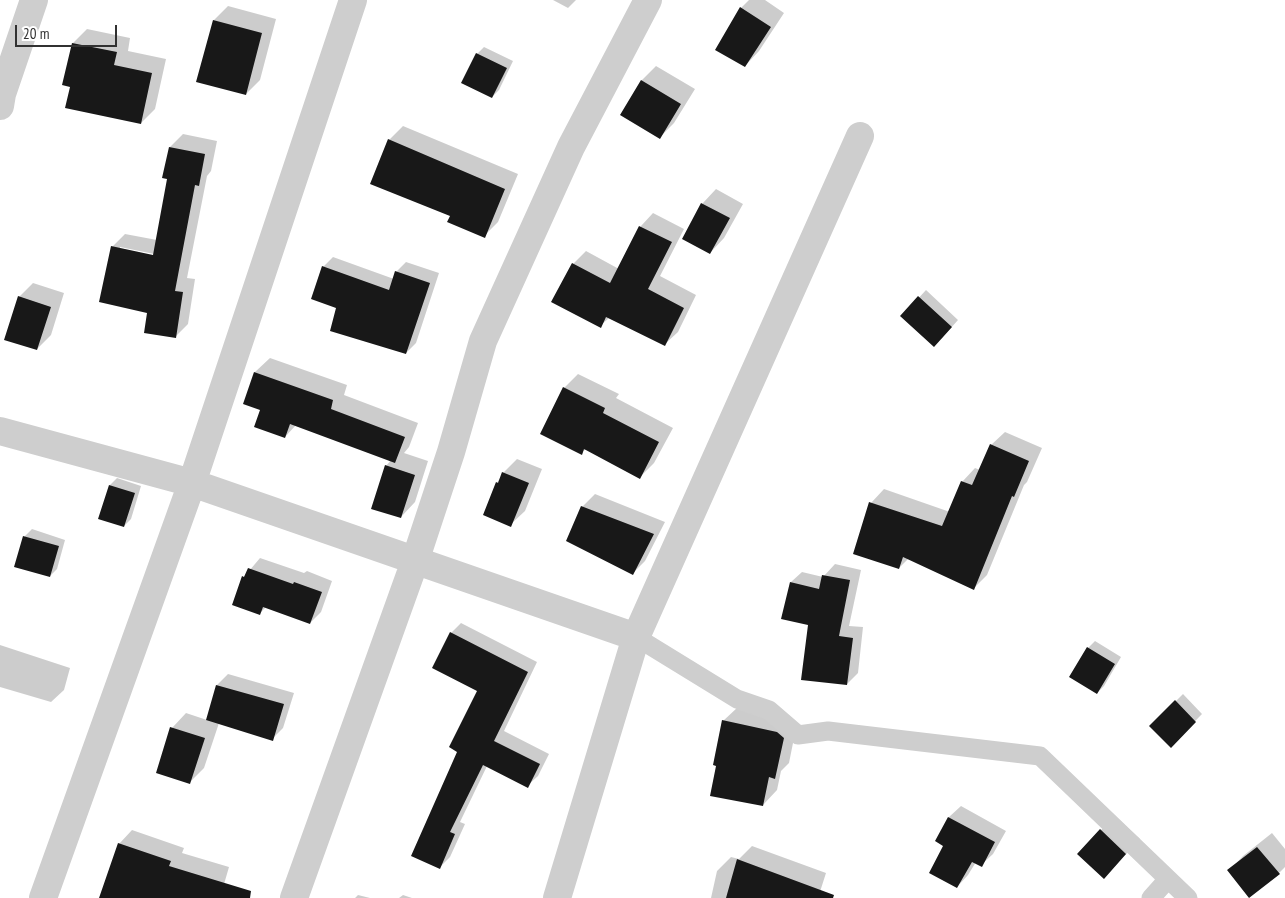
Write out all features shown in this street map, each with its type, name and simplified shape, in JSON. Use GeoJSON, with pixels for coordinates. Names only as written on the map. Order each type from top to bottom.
{"type":"FeatureCollection","features":[{"type":"Feature","properties":{"kind":"street"},"geometry":{"type":"LineString","coordinates":[[1,97],[34,0]]}},
{"type":"Feature","properties":{"kind":"street"},"geometry":{"type":"LineString","coordinates":[[43,898],[192,483],[353,0]]}},
{"type":"Feature","properties":{"kind":"street"},"geometry":{"type":"LineString","coordinates":[[294,898],[416,561],[451,452],[483,341],[571,147],[648,0]]}},
{"type":"Feature","properties":{"kind":"street"},"geometry":{"type":"LineString","coordinates":[[557,898],[636,637],[860,136]]}},
{"type":"Feature","properties":{"kind":"street"},"geometry":{"type":"LineString","coordinates":[[0,431],[192,483],[636,637]]}},
{"type":"Feature","properties":{"kind":"lane"},"geometry":{"type":"LineString","coordinates":[[636,637],[737,699],[769,710],[798,735],[828,731],[1040,756],[1188,898]]}},
{"type":"Feature","properties":{"kind":"lane"},"geometry":{"type":"LineString","coordinates":[[1151,898],[1168,879]]}},
{"type":"Feature","properties":{"kind":"building"},"geometry":{"type":"Polygon","coordinates":[[[740,7],[771,27],[745,67],[715,50],[740,7]]]}},
{"type":"Feature","properties":{"kind":"building"},"geometry":{"type":"Polygon","coordinates":[[[213,20],[262,33],[246,95],[196,82],[213,20]]]}},
{"type":"Feature","properties":{"kind":"building"},"geometry":{"type":"Polygon","coordinates":[[[72,43],[117,52],[114,65],[152,73],[141,124],[65,108],[70,87],[62,85],[72,43]]]}},
{"type":"Feature","properties":{"kind":"building"},"geometry":{"type":"Polygon","coordinates":[[[476,53],[507,68],[492,98],[461,83],[476,53]]]}},
{"type":"Feature","properties":{"kind":"building"},"geometry":{"type":"Polygon","coordinates":[[[641,80],[681,104],[660,139],[620,115],[641,80]]]}},
{"type":"Feature","properties":{"kind":"building"},"geometry":{"type":"Polygon","coordinates":[[[388,139],[505,189],[485,238],[447,222],[450,216],[370,184],[388,139]]]}},
{"type":"Feature","properties":{"kind":"building"},"geometry":{"type":"Polygon","coordinates":[[[169,147],[205,154],[199,186],[195,185],[175,291],[183,292],[176,338],[144,333],[147,313],[99,302],[111,246],[153,255],[167,179],[162,178],[169,147]]]}},
{"type":"Feature","properties":{"kind":"building"},"geometry":{"type":"Polygon","coordinates":[[[701,203],[730,218],[710,254],[682,239],[701,203]]]}},
{"type":"Feature","properties":{"kind":"building"},"geometry":{"type":"Polygon","coordinates":[[[639,226],[672,242],[648,289],[684,308],[665,346],[606,317],[601,328],[551,302],[572,263],[610,283],[639,226]]]}},
{"type":"Feature","properties":{"kind":"building"},"geometry":{"type":"Polygon","coordinates":[[[322,266],[389,290],[395,271],[430,283],[406,354],[330,331],[336,308],[311,299],[322,266]]]}},
{"type":"Feature","properties":{"kind":"building"},"geometry":{"type":"Polygon","coordinates":[[[18,296],[51,307],[37,350],[4,340],[18,296]]]}},
{"type":"Feature","properties":{"kind":"building"},"geometry":{"type":"Polygon","coordinates":[[[918,296],[952,327],[934,347],[900,316],[918,296]]]}},
{"type":"Feature","properties":{"kind":"building"},"geometry":{"type":"Polygon","coordinates":[[[254,372],[333,400],[331,409],[405,437],[395,463],[290,424],[285,438],[254,427],[260,410],[243,404],[254,372]]]}},
{"type":"Feature","properties":{"kind":"building"},"geometry":{"type":"Polygon","coordinates":[[[563,387],[605,408],[603,413],[659,442],[640,479],[584,449],[582,455],[540,434],[563,387]]]}},
{"type":"Feature","properties":{"kind":"building"},"geometry":{"type":"Polygon","coordinates":[[[990,444],[1029,461],[1014,497],[1012,496],[974,590],[903,557],[899,569],[853,554],[869,502],[942,526],[961,481],[972,485],[990,444]]]}},
{"type":"Feature","properties":{"kind":"building"},"geometry":{"type":"Polygon","coordinates":[[[385,465],[415,475],[401,518],[371,509],[385,465]]]}},
{"type":"Feature","properties":{"kind":"building"},"geometry":{"type":"Polygon","coordinates":[[[502,472],[529,483],[511,527],[483,515],[502,472]]]}},
{"type":"Feature","properties":{"kind":"building"},"geometry":{"type":"Polygon","coordinates":[[[109,485],[135,493],[124,527],[98,519],[109,485]]]}},
{"type":"Feature","properties":{"kind":"building"},"geometry":{"type":"Polygon","coordinates":[[[581,506],[654,534],[633,575],[566,541],[581,506]]]}},
{"type":"Feature","properties":{"kind":"building"},"geometry":{"type":"Polygon","coordinates":[[[23,536],[59,546],[50,577],[14,567],[23,536]]]}},
{"type":"Feature","properties":{"kind":"building"},"geometry":{"type":"Polygon","coordinates":[[[248,568],[322,592],[310,624],[263,607],[260,615],[232,605],[242,576],[244,577],[248,568]]]}},
{"type":"Feature","properties":{"kind":"building"},"geometry":{"type":"Polygon","coordinates":[[[822,575],[850,580],[839,636],[853,638],[847,685],[801,680],[808,625],[781,619],[790,582],[819,589],[822,575]]]}},
{"type":"Feature","properties":{"kind":"building"},"geometry":{"type":"Polygon","coordinates":[[[450,632],[528,672],[494,741],[540,764],[528,788],[483,765],[450,832],[455,834],[440,869],[411,856],[457,752],[449,747],[477,691],[432,668],[450,632]]]}},
{"type":"Feature","properties":{"kind":"building"},"geometry":{"type":"Polygon","coordinates":[[[1087,647],[1115,664],[1097,694],[1069,677],[1087,647]]]}},
{"type":"Feature","properties":{"kind":"building"},"geometry":{"type":"Polygon","coordinates":[[[216,685],[284,704],[273,741],[206,720],[216,685]]]}},
{"type":"Feature","properties":{"kind":"building"},"geometry":{"type":"Polygon","coordinates":[[[1175,700],[1196,722],[1171,748],[1149,726],[1175,700]]]}},
{"type":"Feature","properties":{"kind":"building"},"geometry":{"type":"Polygon","coordinates":[[[722,720],[777,732],[784,738],[775,779],[769,777],[763,806],[710,796],[716,766],[713,765],[722,720]]]}},
{"type":"Feature","properties":{"kind":"building"},"geometry":{"type":"Polygon","coordinates":[[[170,727],[205,738],[190,784],[156,773],[170,727]]]}},
{"type":"Feature","properties":{"kind":"building"},"geometry":{"type":"Polygon","coordinates":[[[948,817],[995,842],[982,867],[972,862],[957,888],[929,873],[943,846],[935,841],[948,817]]]}},
{"type":"Feature","properties":{"kind":"building"},"geometry":{"type":"Polygon","coordinates":[[[1100,829],[1126,854],[1104,879],[1077,854],[1100,829]]]}},
{"type":"Feature","properties":{"kind":"building"},"geometry":{"type":"Polygon","coordinates":[[[118,843],[171,861],[169,866],[251,891],[250,898],[99,898],[118,843]]]}},
{"type":"Feature","properties":{"kind":"building"},"geometry":{"type":"Polygon","coordinates":[[[1257,847],[1280,874],[1249,898],[1227,870],[1257,847]]]}},
{"type":"Feature","properties":{"kind":"building"},"geometry":{"type":"Polygon","coordinates":[[[737,859],[834,895],[833,898],[726,898],[737,859]]]}}]}
